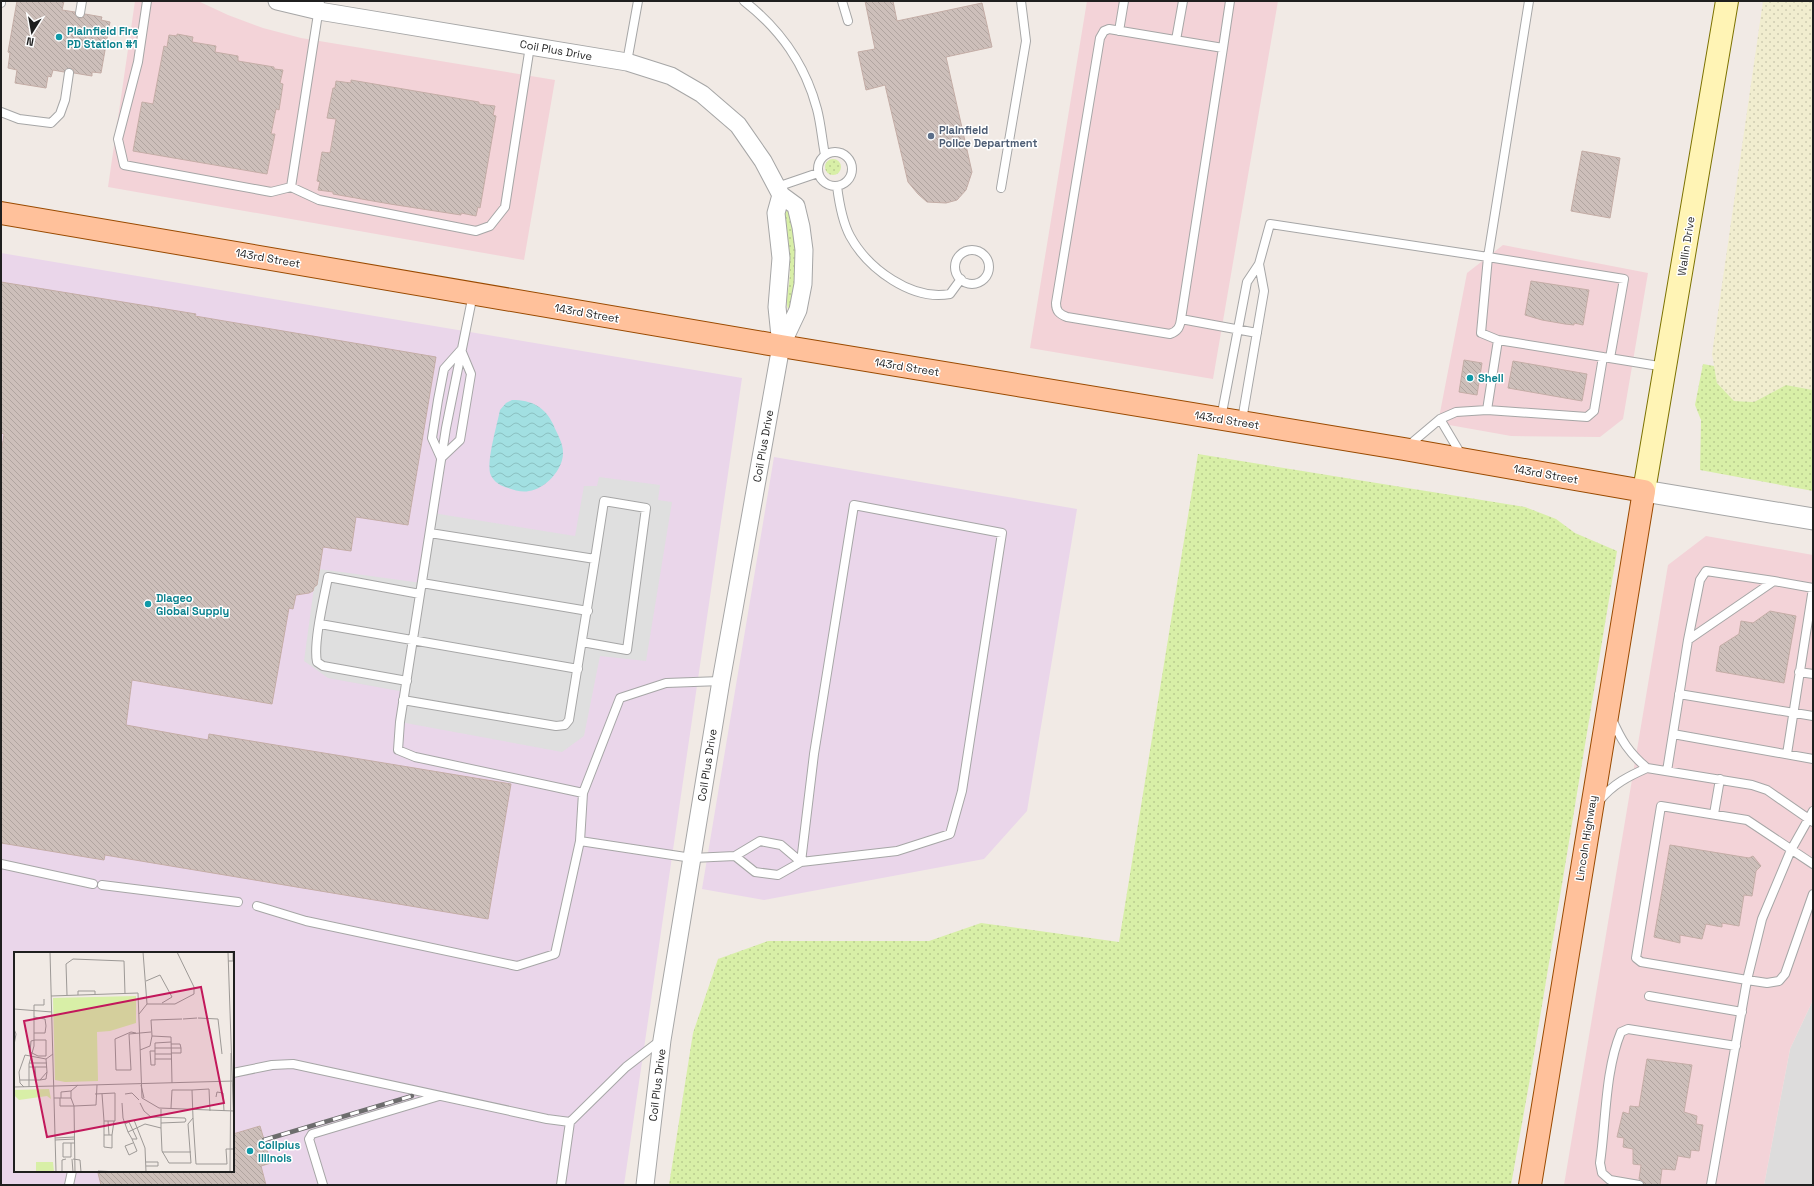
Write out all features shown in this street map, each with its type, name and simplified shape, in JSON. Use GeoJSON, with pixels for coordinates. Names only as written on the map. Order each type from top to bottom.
{"type":"FeatureCollection","features":[{"type":"Feature","properties":{"kind":"main road","name":"Wallin Drive"},"geometry":{"type":"LineString","coordinates":[[1644,491],[1727,1]]}},
{"type":"Feature","properties":{"kind":"main road","name":"143rd Street"},"geometry":{"type":"LineString","coordinates":[[1,213],[781,346],[1404,449],[1644,491]]}},
{"type":"Feature","properties":{"kind":"main road","name":"Lincoln Highway"},"geometry":{"type":"LineString","coordinates":[[1530,1185],[1644,491]]}},
{"type":"Feature","properties":{"kind":"street","name":"Coil Plus Drive"},"geometry":{"type":"LineString","coordinates":[[277,1],[319,6],[530,46],[627,62],[671,76],[702,94],[738,126],[764,161],[779,191],[796,206],[804,250],[803,284],[798,310],[781,346],[721,681],[662,1040],[645,1185]]}},
{"type":"Feature","properties":{"kind":"street","name":"Coil Plus Drive"},"geometry":{"type":"LineString","coordinates":[[779,191],[776,213],[781,258],[781,281],[777,307],[781,346]]}},
{"type":"Feature","properties":{"kind":"street","name":"143rd Street"},"geometry":{"type":"LineString","coordinates":[[1644,491],[1813,519]]}},
{"type":"Feature","properties":{"kind":"lane"},"geometry":{"type":"LineString","coordinates":[[80,13],[82,1]]}},
{"type":"Feature","properties":{"kind":"lane"},"geometry":{"type":"LineString","coordinates":[[147,1],[138,62],[118,139],[124,165],[271,192],[291,187],[319,200],[476,231],[490,226],[505,207],[530,46]]}},
{"type":"Feature","properties":{"kind":"lane"},"geometry":{"type":"LineString","coordinates":[[627,62],[638,1]]}},
{"type":"Feature","properties":{"kind":"lane"},"geometry":{"type":"LineString","coordinates":[[744,1],[765,17],[783,38],[800,65],[809,85],[817,111],[825,155]]}},
{"type":"Feature","properties":{"kind":"lane"},"geometry":{"type":"LineString","coordinates":[[842,1],[848,21]]}},
{"type":"Feature","properties":{"kind":"lane"},"geometry":{"type":"LineString","coordinates":[[1001,188],[1026,41],[1021,1]]}},
{"type":"Feature","properties":{"kind":"lane"},"geometry":{"type":"LineString","coordinates":[[1119,31],[1124,1]]}},
{"type":"Feature","properties":{"kind":"lane"},"geometry":{"type":"LineString","coordinates":[[1176,40],[1183,1]]}},
{"type":"Feature","properties":{"kind":"lane"},"geometry":{"type":"LineString","coordinates":[[1223,48],[1109,29],[1104,31],[1100,38],[1056,303],[1056,310],[1059,314],[1067,317],[1170,334],[1176,332],[1180,327],[1182,319],[1223,48],[1230,1]]}},
{"type":"Feature","properties":{"kind":"lane"},"geometry":{"type":"LineString","coordinates":[[1529,1],[1488,256],[1481,333],[1498,340],[1666,368]]}},
{"type":"Feature","properties":{"kind":"lane"},"geometry":{"type":"LineString","coordinates":[[291,187],[319,6]]}},
{"type":"Feature","properties":{"kind":"lane"},"geometry":{"type":"LineString","coordinates":[[1,112],[19,120],[51,123],[60,114],[65,100],[69,73]]}},
{"type":"Feature","properties":{"kind":"lane"},"geometry":{"type":"LineString","coordinates":[[835,152],[846,156],[851,165],[850,176],[847,181],[837,186],[826,184],[818,173],[818,164],[825,155],[835,152]]}},
{"type":"Feature","properties":{"kind":"lane"},"geometry":{"type":"LineString","coordinates":[[779,191],[818,173]]}},
{"type":"Feature","properties":{"kind":"lane"},"geometry":{"type":"LineString","coordinates":[[837,186],[842,212],[850,236],[864,255],[883,274],[899,284],[931,295],[950,294],[961,279]]}},
{"type":"Feature","properties":{"kind":"lane"},"geometry":{"type":"LineString","coordinates":[[1231,420],[1238,330],[1247,282],[1259,264],[1270,224],[1488,256],[1502,260],[1624,279],[1594,411],[1587,417],[1486,410],[1456,412],[1440,418],[1404,449]]}},
{"type":"Feature","properties":{"kind":"lane"},"geometry":{"type":"LineString","coordinates":[[970,249],[976,250],[986,256],[990,267],[985,278],[976,283],[966,282],[961,279],[956,270],[957,260],[960,255],[970,249]]}},
{"type":"Feature","properties":{"kind":"lane"},"geometry":{"type":"LineString","coordinates":[[1231,420],[1257,333],[1264,291],[1259,264]]}},
{"type":"Feature","properties":{"kind":"lane"},"geometry":{"type":"LineString","coordinates":[[473,293],[461,350],[442,458],[403,700],[398,750],[415,757],[583,793]]}},
{"type":"Feature","properties":{"kind":"lane"},"geometry":{"type":"LineString","coordinates":[[1182,319],[1257,333]]}},
{"type":"Feature","properties":{"kind":"lane"},"geometry":{"type":"LineString","coordinates":[[1486,410],[1498,340]]}},
{"type":"Feature","properties":{"kind":"lane"},"geometry":{"type":"LineString","coordinates":[[442,458],[432,438],[442,377],[444,369],[461,350]]}},
{"type":"Feature","properties":{"kind":"lane"},"geometry":{"type":"LineString","coordinates":[[442,458],[460,440],[471,374],[461,350]]}},
{"type":"Feature","properties":{"kind":"lane"},"geometry":{"type":"LineString","coordinates":[[1440,418],[1464,460]]}},
{"type":"Feature","properties":{"kind":"lane"},"geometry":{"type":"LineString","coordinates":[[403,700],[561,726],[565,725],[569,720],[578,669],[582,642],[588,611],[604,501],[646,508],[627,650],[582,642]]}},
{"type":"Feature","properties":{"kind":"lane"},"geometry":{"type":"LineString","coordinates":[[735,856],[755,872],[778,875],[801,862],[897,851],[950,834],[962,791],[1002,533],[854,505],[814,754],[801,862]]}},
{"type":"Feature","properties":{"kind":"lane"},"geometry":{"type":"LineString","coordinates":[[430,533],[596,559]]}},
{"type":"Feature","properties":{"kind":"lane"},"geometry":{"type":"LineString","coordinates":[[1667,771],[1688,640],[1700,580],[1706,571],[1813,588],[1810,631],[1800,672],[1786,754]]}},
{"type":"Feature","properties":{"kind":"lane"},"geometry":{"type":"LineString","coordinates":[[406,681],[323,666],[317,662],[315,654],[328,577],[420,594]]}},
{"type":"Feature","properties":{"kind":"lane"},"geometry":{"type":"LineString","coordinates":[[1688,640],[1774,581]]}},
{"type":"Feature","properties":{"kind":"lane"},"geometry":{"type":"LineString","coordinates":[[422,583],[588,611]]}},
{"type":"Feature","properties":{"kind":"lane"},"geometry":{"type":"LineString","coordinates":[[320,624],[578,669]]}},
{"type":"Feature","properties":{"kind":"lane"},"geometry":{"type":"LineString","coordinates":[[1800,672],[1813,674]]}},
{"type":"Feature","properties":{"kind":"lane"},"geometry":{"type":"LineString","coordinates":[[257,906],[306,921],[517,966],[555,954],[580,841],[583,793],[620,698],[666,682],[721,681]]}},
{"type":"Feature","properties":{"kind":"lane"},"geometry":{"type":"LineString","coordinates":[[1679,694],[1813,716]]}},
{"type":"Feature","properties":{"kind":"lane"},"geometry":{"type":"LineString","coordinates":[[1608,709],[1620,739],[1634,757],[1647,768],[1752,785],[1767,790],[1811,817],[1791,850],[1762,919],[1747,980],[1711,1185]]}},
{"type":"Feature","properties":{"kind":"lane"},"geometry":{"type":"LineString","coordinates":[[1673,734],[1813,759]]}},
{"type":"Feature","properties":{"kind":"lane"},"geometry":{"type":"LineString","coordinates":[[1591,812],[1608,789],[1624,779],[1647,768]]}},
{"type":"Feature","properties":{"kind":"lane"},"geometry":{"type":"LineString","coordinates":[[1714,814],[1720,779]]}},
{"type":"Feature","properties":{"kind":"lane"},"geometry":{"type":"LineString","coordinates":[[1813,864],[1747,820],[1661,806],[1636,958],[1641,962],[1747,980],[1767,983],[1779,981],[1785,974],[1813,894]]}},
{"type":"Feature","properties":{"kind":"lane"},"geometry":{"type":"LineString","coordinates":[[580,841],[692,858],[735,856],[760,841],[781,845],[801,862]]}},
{"type":"Feature","properties":{"kind":"lane"},"geometry":{"type":"LineString","coordinates":[[1,864],[93,884]]}},
{"type":"Feature","properties":{"kind":"lane"},"geometry":{"type":"LineString","coordinates":[[102,885],[238,902]]}},
{"type":"Feature","properties":{"kind":"lane"},"geometry":{"type":"LineString","coordinates":[[1649,996],[1742,1012]]}},
{"type":"Feature","properties":{"kind":"lane"},"geometry":{"type":"LineString","coordinates":[[1639,1185],[1610,1180],[1602,1173],[1600,1163],[1607,1098],[1617,1041],[1621,1032],[1628,1029],[1736,1046]]}},
{"type":"Feature","properties":{"kind":"lane"},"geometry":{"type":"LineString","coordinates":[[561,1185],[570,1122],[626,1067],[662,1040]]}},
{"type":"Feature","properties":{"kind":"lane"},"geometry":{"type":"LineString","coordinates":[[234,1074],[272,1065],[293,1064],[570,1122]]}},
{"type":"Feature","properties":{"kind":"lane"},"geometry":{"type":"LineString","coordinates":[[323,1185],[309,1139],[312,1134],[441,1095]]}},
{"type":"Feature","properties":{"kind":"lane"},"geometry":{"type":"LineString","coordinates":[[69,1185],[72,1172]]}},
{"type":"Feature","properties":{"kind":"shaded area"},"geometry":{"type":"Polygon","coordinates":[[[135,1],[198,1],[228,15],[263,28],[301,38],[555,80],[524,260],[108,187],[135,1]]]}},
{"type":"Feature","properties":{"kind":"shaded area"},"geometry":{"type":"Polygon","coordinates":[[[1087,1],[1278,1],[1213,379],[1030,348],[1087,1]]]}},
{"type":"Feature","properties":{"kind":"shaded area"},"geometry":{"type":"Polygon","coordinates":[[[1763,1],[1813,1],[1813,390],[1786,385],[1754,402],[1734,401],[1717,383],[1712,354],[1763,1]]]}},
{"type":"Feature","properties":{"kind":"shaded area"},"geometry":{"type":"Polygon","coordinates":[[[1503,245],[1648,273],[1623,419],[1600,437],[1511,436],[1438,423],[1467,273],[1503,245]]]}},
{"type":"Feature","properties":{"kind":"shaded area"},"geometry":{"type":"Polygon","coordinates":[[[1,253],[742,378],[624,1185],[1,1185],[1,253]]]}},
{"type":"Feature","properties":{"kind":"shaded area"},"geometry":{"type":"Polygon","coordinates":[[[774,457],[1077,509],[1027,811],[984,859],[764,900],[702,889],[774,457]]]}},
{"type":"Feature","properties":{"kind":"shaded area"},"geometry":{"type":"Polygon","coordinates":[[[599,477],[660,485],[658,500],[672,502],[646,661],[600,656],[584,736],[562,752],[400,722],[405,692],[328,678],[304,661],[314,587],[319,569],[422,583],[433,513],[575,536],[584,486],[597,486],[599,477]]]}},
{"type":"Feature","properties":{"kind":"shaded area"},"geometry":{"type":"Polygon","coordinates":[[[1706,536],[1813,555],[1813,1000],[1790,1049],[1764,1185],[1564,1185],[1668,565],[1706,536]]]}},
{"type":"Feature","properties":{"kind":"shaded area"},"geometry":{"type":"Polygon","coordinates":[[[1813,1000],[1813,1185],[1764,1185],[1790,1049],[1813,1000]]]}},
{"type":"Feature","properties":{"kind":"green space"},"geometry":{"type":"Polygon","coordinates":[[[833,159],[840,164],[841,167],[836,174],[833,175],[826,170],[825,167],[830,160],[833,159]]]}},
{"type":"Feature","properties":{"kind":"green space"},"geometry":{"type":"Polygon","coordinates":[[[788,206],[797,245],[794,299],[789,311],[787,301],[790,275],[790,256],[783,210],[788,206]]]}},
{"type":"Feature","properties":{"kind":"green space"},"geometry":{"type":"Polygon","coordinates":[[[1703,364],[1714,366],[1717,383],[1734,401],[1754,402],[1786,385],[1813,390],[1813,491],[1700,470],[1701,420],[1695,405],[1703,364]]]}},
{"type":"Feature","properties":{"kind":"green space"},"geometry":{"type":"Polygon","coordinates":[[[1198,454],[1525,507],[1556,519],[1575,533],[1617,551],[1511,1185],[669,1185],[693,1033],[718,959],[768,941],[929,941],[981,923],[1119,942],[1198,454]]]}},
{"type":"Feature","properties":{"kind":"water"},"geometry":{"type":"Polygon","coordinates":[[[512,400],[526,401],[542,409],[550,418],[563,449],[560,466],[552,478],[541,487],[529,491],[514,490],[498,484],[490,473],[489,467],[491,451],[500,410],[506,403],[512,400]]]}},
{"type":"Feature","properties":{"kind":"building","name":"Plainfield Fire PD Station #1"},"geometry":{"type":"Polygon","coordinates":[[[17,1],[64,1],[62,10],[75,12],[75,15],[79,18],[82,18],[85,14],[102,17],[101,20],[110,22],[101,73],[92,72],[92,76],[74,73],[73,69],[69,68],[64,72],[53,70],[51,77],[48,76],[46,88],[15,83],[17,70],[8,68],[10,53],[8,52],[17,1]]]}},
{"type":"Feature","properties":{"kind":"building","name":"Plainfield Police Department"},"geometry":{"type":"Polygon","coordinates":[[[865,1],[893,1],[897,21],[982,3],[992,47],[946,57],[972,172],[966,190],[957,200],[946,203],[927,202],[908,182],[885,85],[866,90],[858,52],[875,49],[865,1]]]}},
{"type":"Feature","properties":{"kind":"building"},"geometry":{"type":"Polygon","coordinates":[[[177,34],[193,37],[192,42],[216,46],[215,52],[238,56],[238,61],[283,70],[280,83],[283,84],[279,110],[276,109],[271,134],[275,134],[267,174],[133,151],[142,102],[153,104],[164,46],[167,47],[169,35],[177,36],[177,34]]]}},
{"type":"Feature","properties":{"kind":"building"},"geometry":{"type":"Polygon","coordinates":[[[351,80],[495,106],[493,115],[496,116],[480,208],[478,207],[476,216],[390,204],[318,190],[320,182],[317,181],[322,152],[330,153],[336,119],[327,118],[333,88],[335,88],[336,81],[351,83],[351,80]]]}},
{"type":"Feature","properties":{"kind":"building"},"geometry":{"type":"Polygon","coordinates":[[[1582,151],[1620,158],[1610,218],[1571,211],[1582,151]]]}},
{"type":"Feature","properties":{"kind":"building"},"geometry":{"type":"Polygon","coordinates":[[[1531,281],[1589,290],[1583,325],[1574,323],[1574,325],[1565,324],[1525,315],[1531,281]]]}},
{"type":"Feature","properties":{"kind":"building","name":"Diageo Global Supply"},"geometry":{"type":"Polygon","coordinates":[[[1,282],[196,314],[195,316],[436,357],[408,525],[356,517],[351,551],[323,547],[317,585],[314,587],[313,591],[309,593],[296,595],[293,609],[289,608],[272,704],[132,680],[126,725],[208,740],[209,734],[511,784],[488,919],[105,855],[104,860],[1,843],[1,454],[4,434],[1,433],[1,282]]]}},
{"type":"Feature","properties":{"kind":"building","name":"Shell"},"geometry":{"type":"Polygon","coordinates":[[[1464,360],[1482,363],[1477,395],[1459,392],[1464,360]]]}},
{"type":"Feature","properties":{"kind":"building","name":"Shell"},"geometry":{"type":"Polygon","coordinates":[[[1513,361],[1587,374],[1582,401],[1508,388],[1513,361]]]}},
{"type":"Feature","properties":{"kind":"building"},"geometry":{"type":"Polygon","coordinates":[[[1770,611],[1796,616],[1784,683],[1716,671],[1720,646],[1739,634],[1741,621],[1753,623],[1770,611]]]}},
{"type":"Feature","properties":{"kind":"building"},"geometry":{"type":"Polygon","coordinates":[[[1670,845],[1749,858],[1753,856],[1761,866],[1756,871],[1752,896],[1744,895],[1739,926],[1722,923],[1722,927],[1706,924],[1702,939],[1680,935],[1680,943],[1654,937],[1670,845]]]}},
{"type":"Feature","properties":{"kind":"building"},"geometry":{"type":"Polygon","coordinates":[[[1647,1059],[1692,1065],[1684,1112],[1697,1116],[1696,1124],[1703,1125],[1699,1151],[1691,1150],[1690,1158],[1678,1156],[1675,1170],[1662,1169],[1660,1185],[1644,1185],[1643,1181],[1639,1179],[1641,1165],[1633,1164],[1633,1149],[1623,1147],[1624,1138],[1617,1137],[1623,1112],[1629,1114],[1630,1106],[1639,1107],[1647,1059]]]}},
{"type":"Feature","properties":{"kind":"building","name":"Coilplus Illinois"},"geometry":{"type":"Polygon","coordinates":[[[260,1126],[271,1163],[261,1166],[266,1185],[101,1185],[98,1173],[102,1172],[234,1172],[234,1134],[260,1126]]]}},
{"type":"Feature","properties":{"kind":"railway"},"geometry":{"type":"LineString","coordinates":[[264,1140],[412,1096]]}},
{"type":"Feature","properties":{"kind":"place","name":"Plainfield Fire PD Station #1"},"geometry":{"type":"Point","coordinates":[59,37]}},
{"type":"Feature","properties":{"kind":"place","name":"Plainfield Police Department"},"geometry":{"type":"Point","coordinates":[931,136]}},
{"type":"Feature","properties":{"kind":"place","name":"Shell"},"geometry":{"type":"Point","coordinates":[1470,378]}},
{"type":"Feature","properties":{"kind":"place","name":"Diageo Global Supply"},"geometry":{"type":"Point","coordinates":[148,604]}},
{"type":"Feature","properties":{"kind":"place","name":"Coilplus Illinois"},"geometry":{"type":"Point","coordinates":[250,1151]}}]}
